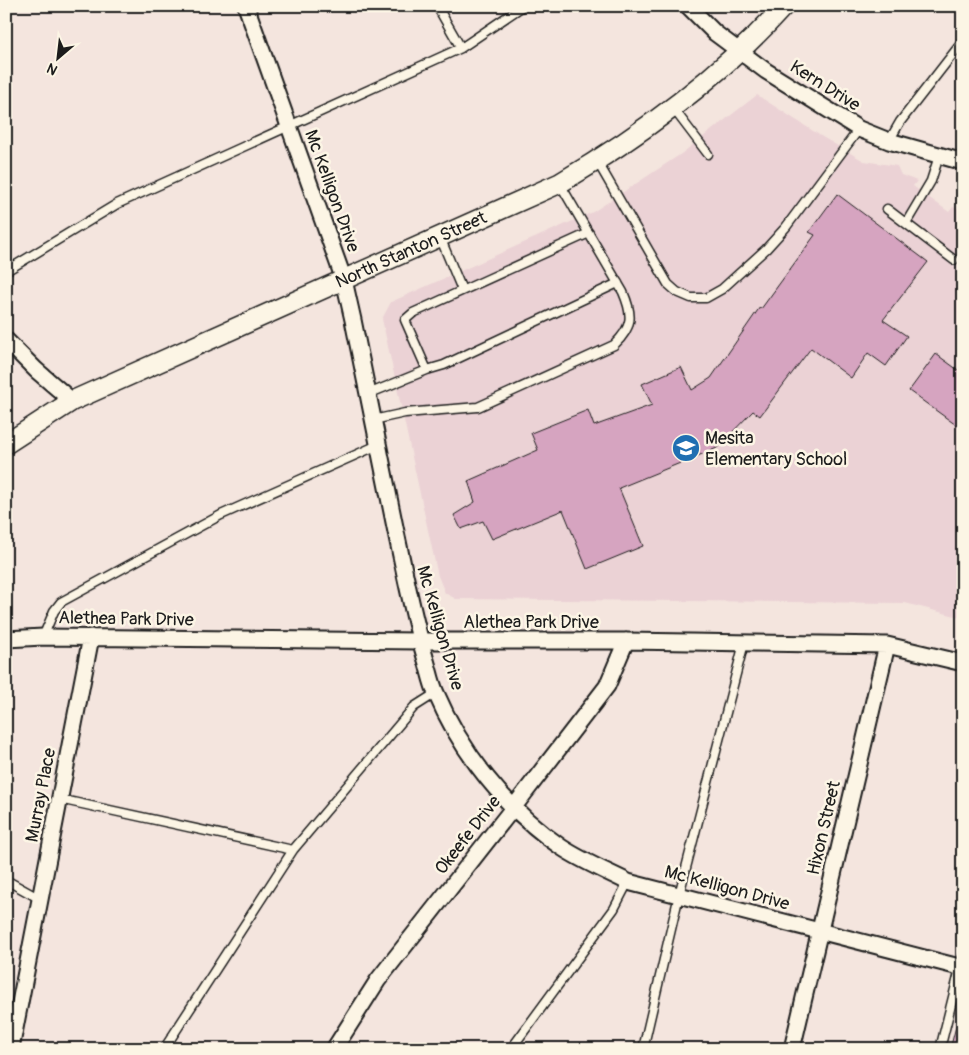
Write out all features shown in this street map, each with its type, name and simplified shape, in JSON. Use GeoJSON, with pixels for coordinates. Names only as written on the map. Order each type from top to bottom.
{"type":"FeatureCollection","features":[{"type":"Feature","properties":{"kind":"street","name":"Mc Kelligon Drive"},"geometry":{"type":"LineString","coordinates":[[246,6],[344,280],[420,641],[436,693],[458,736],[478,765],[513,808],[562,848],[628,882],[819,931],[962,964]]}},
{"type":"Feature","properties":{"kind":"street","name":"Kern Drive"},"geometry":{"type":"LineString","coordinates":[[688,6],[715,33],[766,72],[859,129],[889,141],[963,162]]}},
{"type":"Feature","properties":{"kind":"street","name":"North Stanton Street"},"geometry":{"type":"LineString","coordinates":[[6,444],[72,401],[560,183],[597,161],[672,107],[739,52],[784,6]]}},
{"type":"Feature","properties":{"kind":"street"},"geometry":{"type":"LineString","coordinates":[[6,340],[36,370],[72,401]]}},
{"type":"Feature","properties":{"kind":"street","name":"Alethea Park Drive"},"geometry":{"type":"LineString","coordinates":[[6,639],[91,637],[887,645],[963,663]]}},
{"type":"Feature","properties":{"kind":"street","name":"Murray Place"},"geometry":{"type":"LineString","coordinates":[[11,1049],[91,637]]}},
{"type":"Feature","properties":{"kind":"street","name":"Okeefe Drive"},"geometry":{"type":"LineString","coordinates":[[334,1049],[378,980],[607,686],[626,641]]}},
{"type":"Feature","properties":{"kind":"street","name":"Hixon Street"},"geometry":{"type":"LineString","coordinates":[[792,1049],[887,645]]}},
{"type":"Feature","properties":{"kind":"lane"},"geometry":{"type":"LineString","coordinates":[[437,6],[462,48]]}},
{"type":"Feature","properties":{"kind":"lane"},"geometry":{"type":"LineString","coordinates":[[6,271],[117,204],[462,48],[523,6]]}},
{"type":"Feature","properties":{"kind":"lane"},"geometry":{"type":"LineString","coordinates":[[889,141],[900,122],[963,41]]}},
{"type":"Feature","properties":{"kind":"lane"},"geometry":{"type":"LineString","coordinates":[[672,107],[708,154]]}},
{"type":"Feature","properties":{"kind":"lane"},"geometry":{"type":"LineString","coordinates":[[597,161],[668,284],[677,292],[691,298],[706,298],[722,289],[766,248],[786,226],[859,129]]}},
{"type":"Feature","properties":{"kind":"lane"},"geometry":{"type":"LineString","coordinates":[[906,223],[931,181],[939,156]]}},
{"type":"Feature","properties":{"kind":"lane"},"geometry":{"type":"LineString","coordinates":[[373,420],[405,413],[478,407],[614,345],[624,336],[630,322],[630,308],[618,283],[560,183]]}},
{"type":"Feature","properties":{"kind":"lane"},"geometry":{"type":"LineString","coordinates":[[887,209],[954,260]]}},
{"type":"Feature","properties":{"kind":"lane"},"geometry":{"type":"LineString","coordinates":[[427,370],[405,320],[413,313],[589,233]]}},
{"type":"Feature","properties":{"kind":"lane"},"geometry":{"type":"LineString","coordinates":[[440,236],[462,290]]}},
{"type":"Feature","properties":{"kind":"lane"},"geometry":{"type":"LineString","coordinates":[[368,394],[444,365],[618,283]]}},
{"type":"Feature","properties":{"kind":"lane"},"geometry":{"type":"LineString","coordinates":[[43,637],[54,611],[61,602],[221,515],[378,445]]}},
{"type":"Feature","properties":{"kind":"lane"},"geometry":{"type":"LineString","coordinates":[[642,1049],[679,895],[744,643]]}},
{"type":"Feature","properties":{"kind":"lane"},"geometry":{"type":"LineString","coordinates":[[164,1049],[293,850],[414,706],[436,693]]}},
{"type":"Feature","properties":{"kind":"lane"},"geometry":{"type":"LineString","coordinates":[[59,799],[293,850]]}},
{"type":"Feature","properties":{"kind":"lane"},"geometry":{"type":"LineString","coordinates":[[6,880],[40,899]]}},
{"type":"Feature","properties":{"kind":"lane"},"geometry":{"type":"LineString","coordinates":[[511,1049],[614,909],[628,882]]}},
{"type":"Feature","properties":{"kind":"lane"},"geometry":{"type":"LineString","coordinates":[[940,1049],[962,964]]}},
{"type":"Feature","properties":{"kind":"shaded area","name":"Mesita Elementary School"},"geometry":{"type":"Polygon","coordinates":[[[757,95],[864,161],[897,166],[901,175],[917,181],[913,186],[949,212],[953,207],[963,210],[963,618],[905,603],[456,599],[445,593],[438,576],[382,319],[391,302],[593,212],[681,154],[757,95]]]}},
{"type":"Feature","properties":{"kind":"building"},"geometry":{"type":"Polygon","coordinates":[[[837,194],[928,262],[883,320],[907,336],[886,366],[868,353],[851,378],[811,348],[760,416],[753,411],[717,448],[619,488],[643,546],[587,569],[563,510],[492,539],[483,521],[461,529],[454,515],[475,502],[468,481],[538,450],[531,433],[588,410],[594,426],[652,405],[642,384],[681,367],[692,390],[711,378],[760,307],[761,309],[815,235],[809,232],[837,194]]]}},
{"type":"Feature","properties":{"kind":"building"},"geometry":{"type":"Polygon","coordinates":[[[936,354],[958,370],[963,363],[963,430],[909,391],[936,354]]]}},
{"type":"Feature","properties":{"kind":"building"},"geometry":{"type":"Polygon","coordinates":[[[958,1019],[963,1020],[963,1049],[950,1049],[958,1019]]]}},
{"type":"Feature","properties":{"kind":"place","name":"Mesita Elementary School"},"geometry":{"type":"Point","coordinates":[686,448]}}]}
